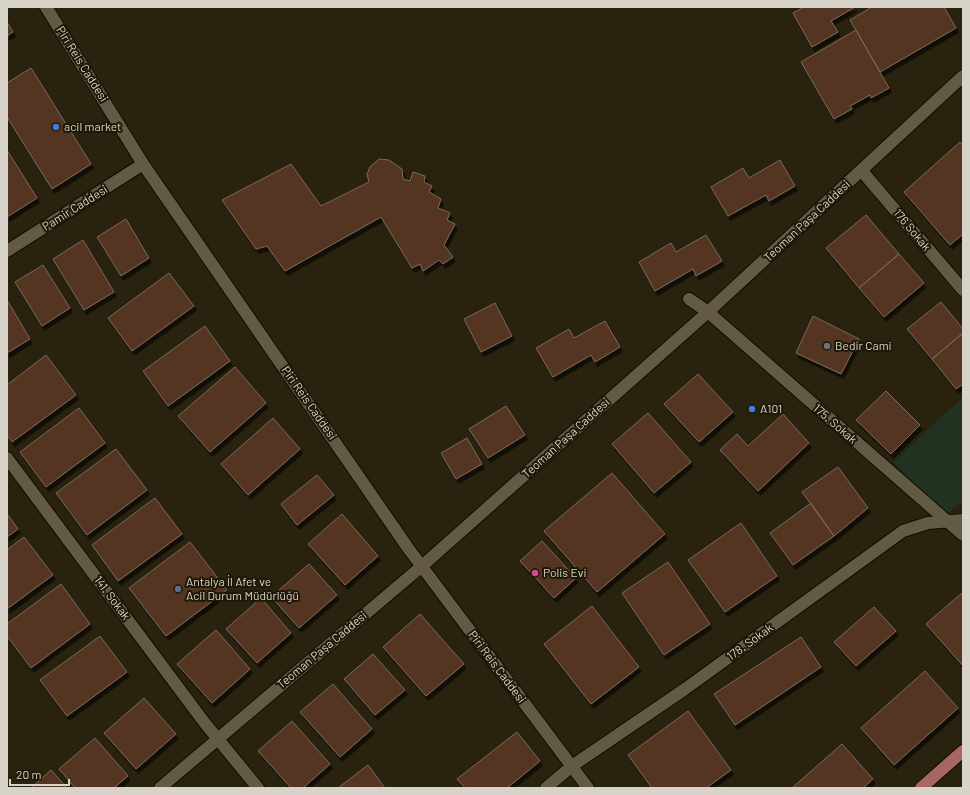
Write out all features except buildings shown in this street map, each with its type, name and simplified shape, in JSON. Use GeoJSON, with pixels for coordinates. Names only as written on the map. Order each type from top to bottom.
{"type":"FeatureCollection","features":[{"type":"Feature","properties":{"kind":"main road"},"geometry":{"type":"LineString","coordinates":[[921,788],[963,751]]}},
{"type":"Feature","properties":{"kind":"street","name":"Piri Reis Caddesi"},"geometry":{"type":"LineString","coordinates":[[46,7],[143,164],[422,566],[588,788]]}},
{"type":"Feature","properties":{"kind":"street","name":"Teoman Paşa Caddesi"},"geometry":{"type":"LineString","coordinates":[[160,788],[217,738],[422,566],[708,312],[963,76]]}},
{"type":"Feature","properties":{"kind":"street","name":"Pamir Caddesi"},"geometry":{"type":"LineString","coordinates":[[7,251],[143,164]]}},
{"type":"Feature","properties":{"kind":"street","name":"176 Sokak"},"geometry":{"type":"LineString","coordinates":[[862,170],[963,290]]}},
{"type":"Feature","properties":{"kind":"street","name":"175. Sokak"},"geometry":{"type":"LineString","coordinates":[[690,299],[708,312],[963,535]]}},
{"type":"Feature","properties":{"kind":"street","name":"141. Sokak"},"geometry":{"type":"LineString","coordinates":[[7,458],[217,738],[258,788]]}},
{"type":"Feature","properties":{"kind":"street","name":"178. Sokak"},"geometry":{"type":"LineString","coordinates":[[546,788],[572,766],[685,689],[902,531],[928,523],[963,520]]}},
{"type":"Feature","properties":{"kind":"green space"},"geometry":{"type":"Polygon","coordinates":[[[963,397],[963,501],[946,515],[893,462],[963,397]]]}},
{"type":"Feature","properties":{"kind":"place","name":"acil market"},"geometry":{"type":"Point","coordinates":[56,127]}},
{"type":"Feature","properties":{"kind":"place","name":"Bedir Cami"},"geometry":{"type":"Point","coordinates":[827,346]}},
{"type":"Feature","properties":{"kind":"place","name":"A101"},"geometry":{"type":"Point","coordinates":[752,409]}},
{"type":"Feature","properties":{"kind":"place","name":"Polis Evi"},"geometry":{"type":"Point","coordinates":[535,573]}},
{"type":"Feature","properties":{"kind":"place","name":"Antalya İl Afet ve Acil Durum Müdürlüğü"},"geometry":{"type":"Point","coordinates":[178,589]}}]}
